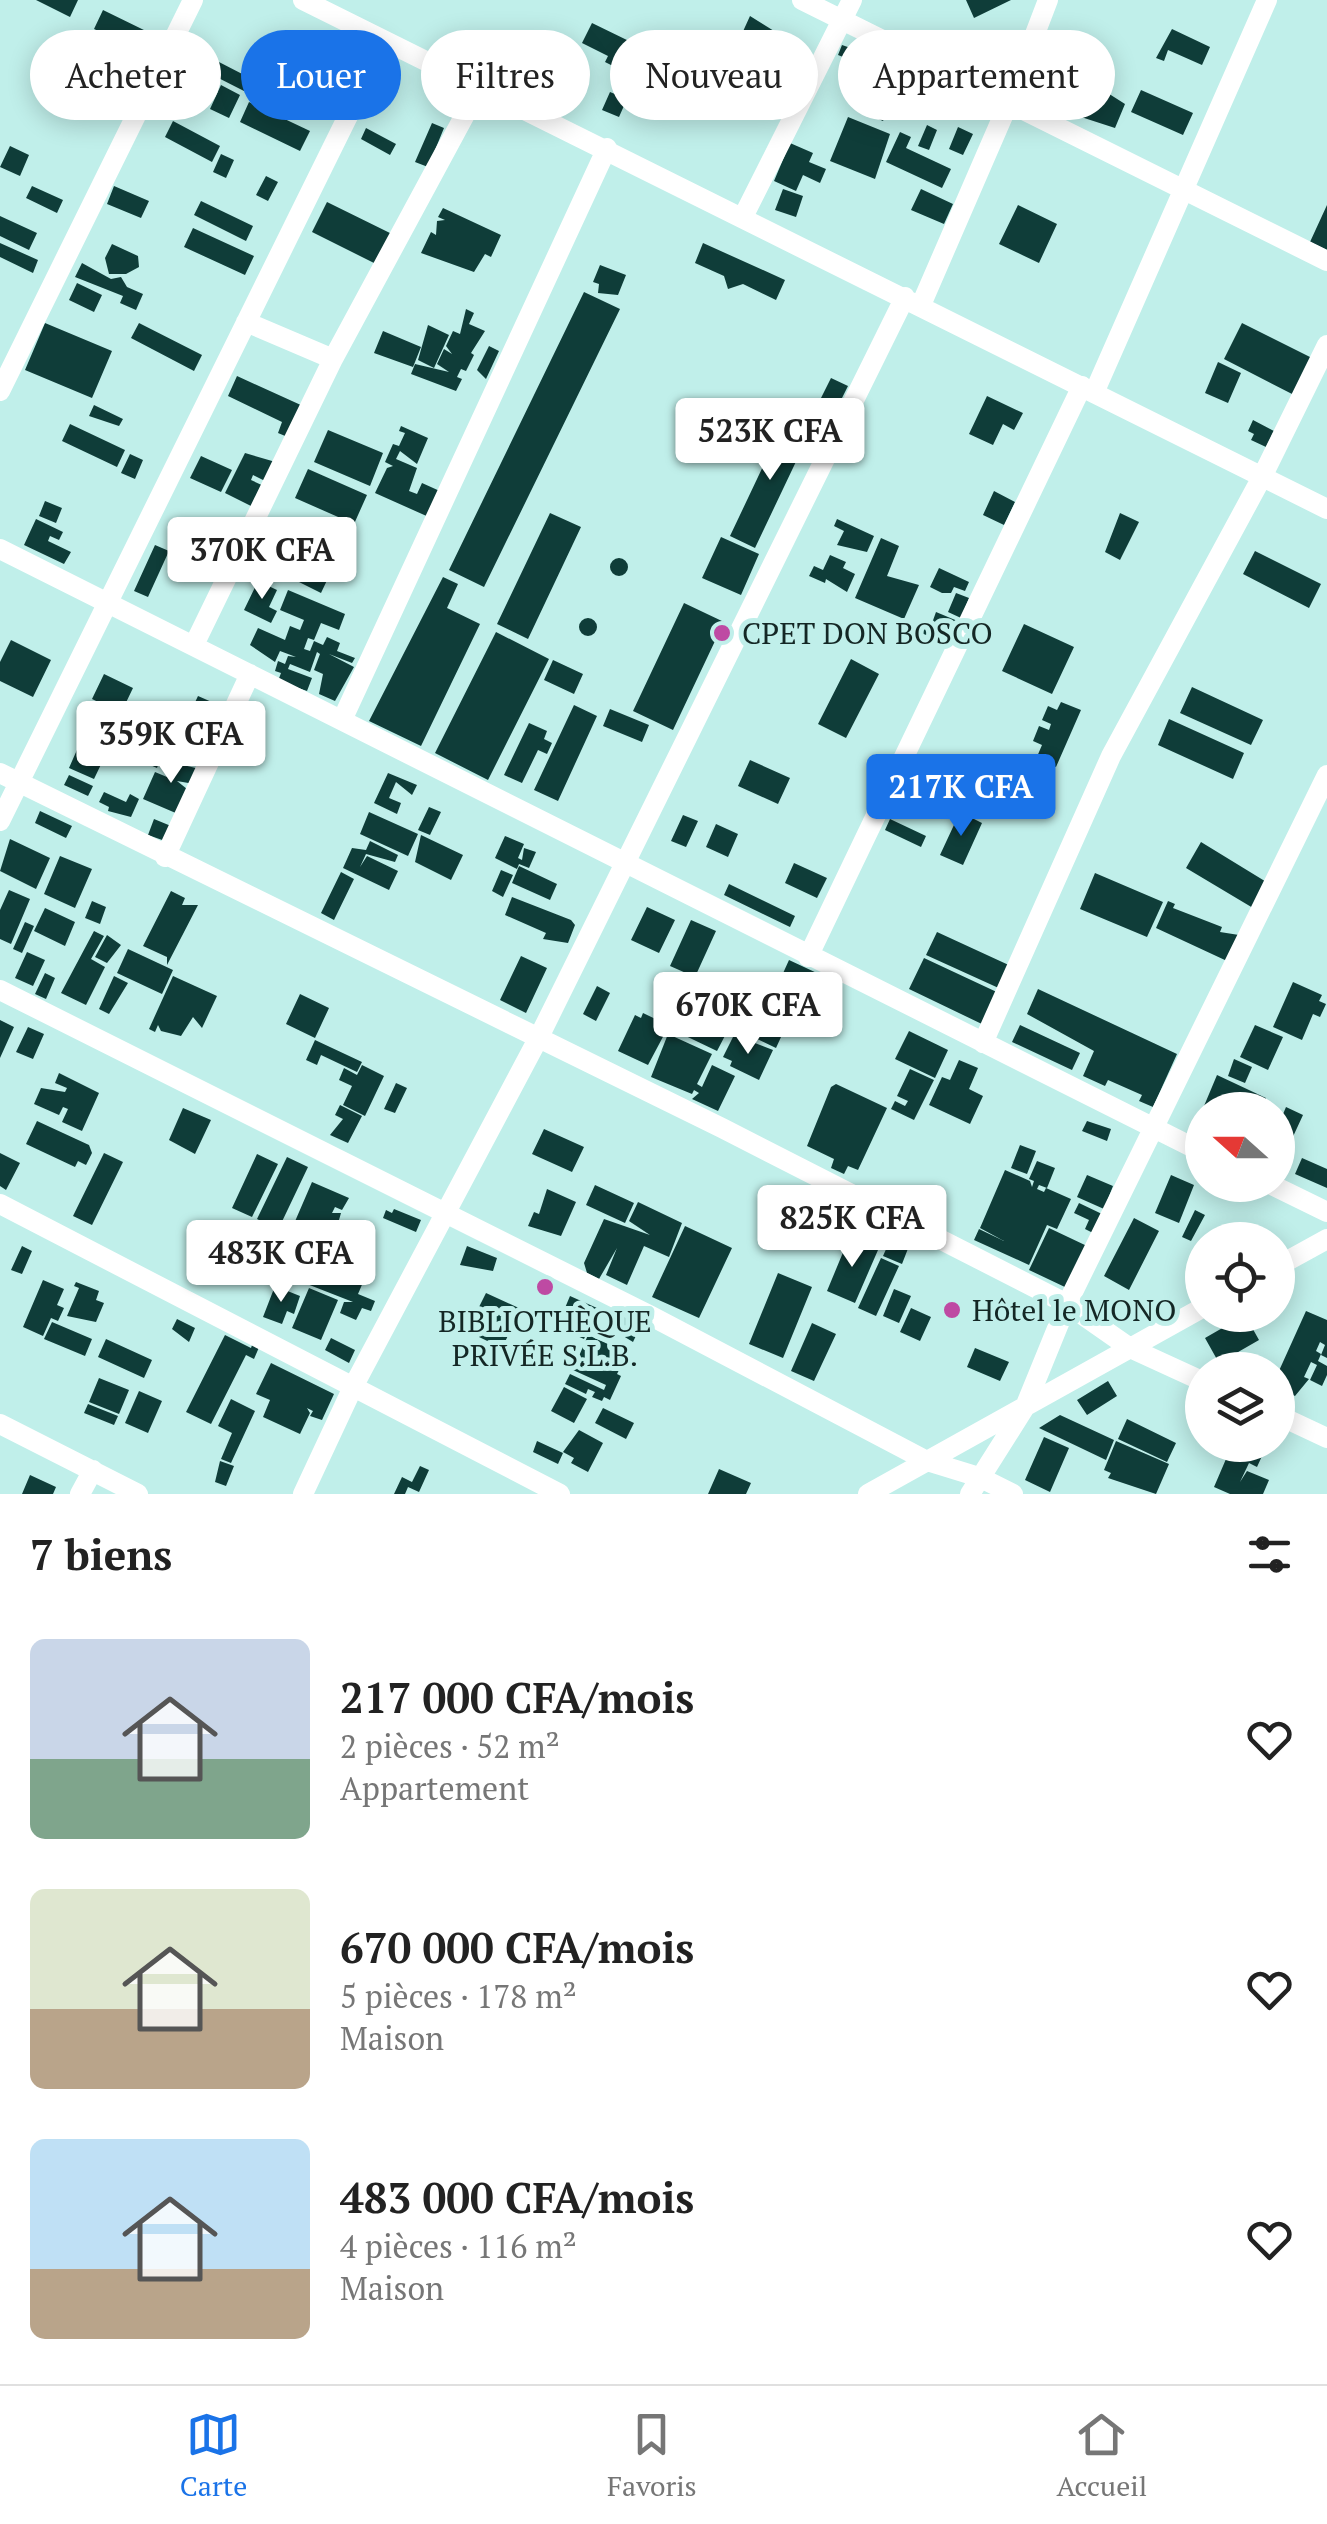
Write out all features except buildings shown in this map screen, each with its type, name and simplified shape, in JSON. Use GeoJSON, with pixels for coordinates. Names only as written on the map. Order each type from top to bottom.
{"type":"FeatureCollection","features":[{"type":"Feature","properties":{"kind":"street"},"geometry":{"type":"LineString","coordinates":[[0,392],[193,0]]}},
{"type":"Feature","properties":{"kind":"street"},"geometry":{"type":"LineString","coordinates":[[303,0],[364,30]]}},
{"type":"Feature","properties":{"kind":"street"},"geometry":{"type":"LineString","coordinates":[[802,0],[862,30]]}},
{"type":"Feature","properties":{"kind":"street"},"geometry":{"type":"LineString","coordinates":[[743,217],[852,0]]}},
{"type":"Feature","properties":{"kind":"street"},"geometry":{"type":"LineString","coordinates":[[1037,30],[1048,0]]}},
{"type":"Feature","properties":{"kind":"street"},"geometry":{"type":"LineString","coordinates":[[808,957],[1088,389],[1267,0]]}},
{"type":"Feature","properties":{"kind":"street"},"geometry":{"type":"LineString","coordinates":[[0,821],[9,778],[108,603],[347,120]]}},
{"type":"Feature","properties":{"kind":"street"},"geometry":{"type":"LineString","coordinates":[[194,646],[333,359],[462,120]]}},
{"type":"Feature","properties":{"kind":"street"},"geometry":{"type":"LineString","coordinates":[[551,120],[1327,509]]}},
{"type":"Feature","properties":{"kind":"street"},"geometry":{"type":"LineString","coordinates":[[302,1494],[353,1387],[540,1037],[623,863],[913,301],[1000,120]]}},
{"type":"Feature","properties":{"kind":"street"},"geometry":{"type":"LineString","coordinates":[[1046,120],[1327,261]]}},
{"type":"Feature","properties":{"kind":"street"},"geometry":{"type":"LineString","coordinates":[[343,718],[607,148]]}},
{"type":"Feature","properties":{"kind":"street"},"geometry":{"type":"LineString","coordinates":[[246,322],[333,359]]}},
{"type":"Feature","properties":{"kind":"street"},"geometry":{"type":"LineString","coordinates":[[983,1044],[1111,756],[1262,476],[1327,344]]}},
{"type":"Feature","properties":{"kind":"street"},"geometry":{"type":"LineString","coordinates":[[0,550],[343,718],[808,957],[1185,1144]]}},
{"type":"Feature","properties":{"kind":"street"},"geometry":{"type":"LineString","coordinates":[[166,858],[250,674]]}},
{"type":"Feature","properties":{"kind":"street"},"geometry":{"type":"LineString","coordinates":[[974,1485],[1025,1406],[1067,1304],[1327,774]]}},
{"type":"Feature","properties":{"kind":"street"},"geometry":{"type":"LineString","coordinates":[[9,778],[166,858],[540,1037],[1067,1304],[1130,1348],[1185,1374]]}},
{"type":"Feature","properties":{"kind":"street"},"geometry":{"type":"LineString","coordinates":[[0,990],[974,1485],[1013,1494]]}},
{"type":"Feature","properties":{"kind":"street"},"geometry":{"type":"LineString","coordinates":[[1295,1196],[1327,1212]]}},
{"type":"Feature","properties":{"kind":"street"},"geometry":{"type":"LineString","coordinates":[[0,1204],[560,1494]]}},
{"type":"Feature","properties":{"kind":"street"},"geometry":{"type":"LineString","coordinates":[[1295,1256],[1327,1238]]}},
{"type":"Feature","properties":{"kind":"street"},"geometry":{"type":"LineString","coordinates":[[868,1494],[1185,1317]]}},
{"type":"Feature","properties":{"kind":"street"},"geometry":{"type":"LineString","coordinates":[[1295,1423],[1327,1438]]}},
{"type":"Feature","properties":{"kind":"street"},"geometry":{"type":"LineString","coordinates":[[0,1424],[138,1494]]}},
{"type":"Feature","properties":{"kind":"street"},"geometry":{"type":"LineString","coordinates":[[80,1494],[93,1470]]}},
{"type":"Feature","properties":{"kind":"place","name":"CPET DON BOSCO"},"geometry":{"type":"Point","coordinates":[722,633]}},
{"type":"Feature","properties":{"kind":"place","name":"BIBLIOTHÈQUE PRIVÉE S.L.B."},"geometry":{"type":"Point","coordinates":[545,1287]}},
{"type":"Feature","properties":{"kind":"place","name":"Hôtel le MONO"},"geometry":{"type":"Point","coordinates":[952,1310]}}]}
